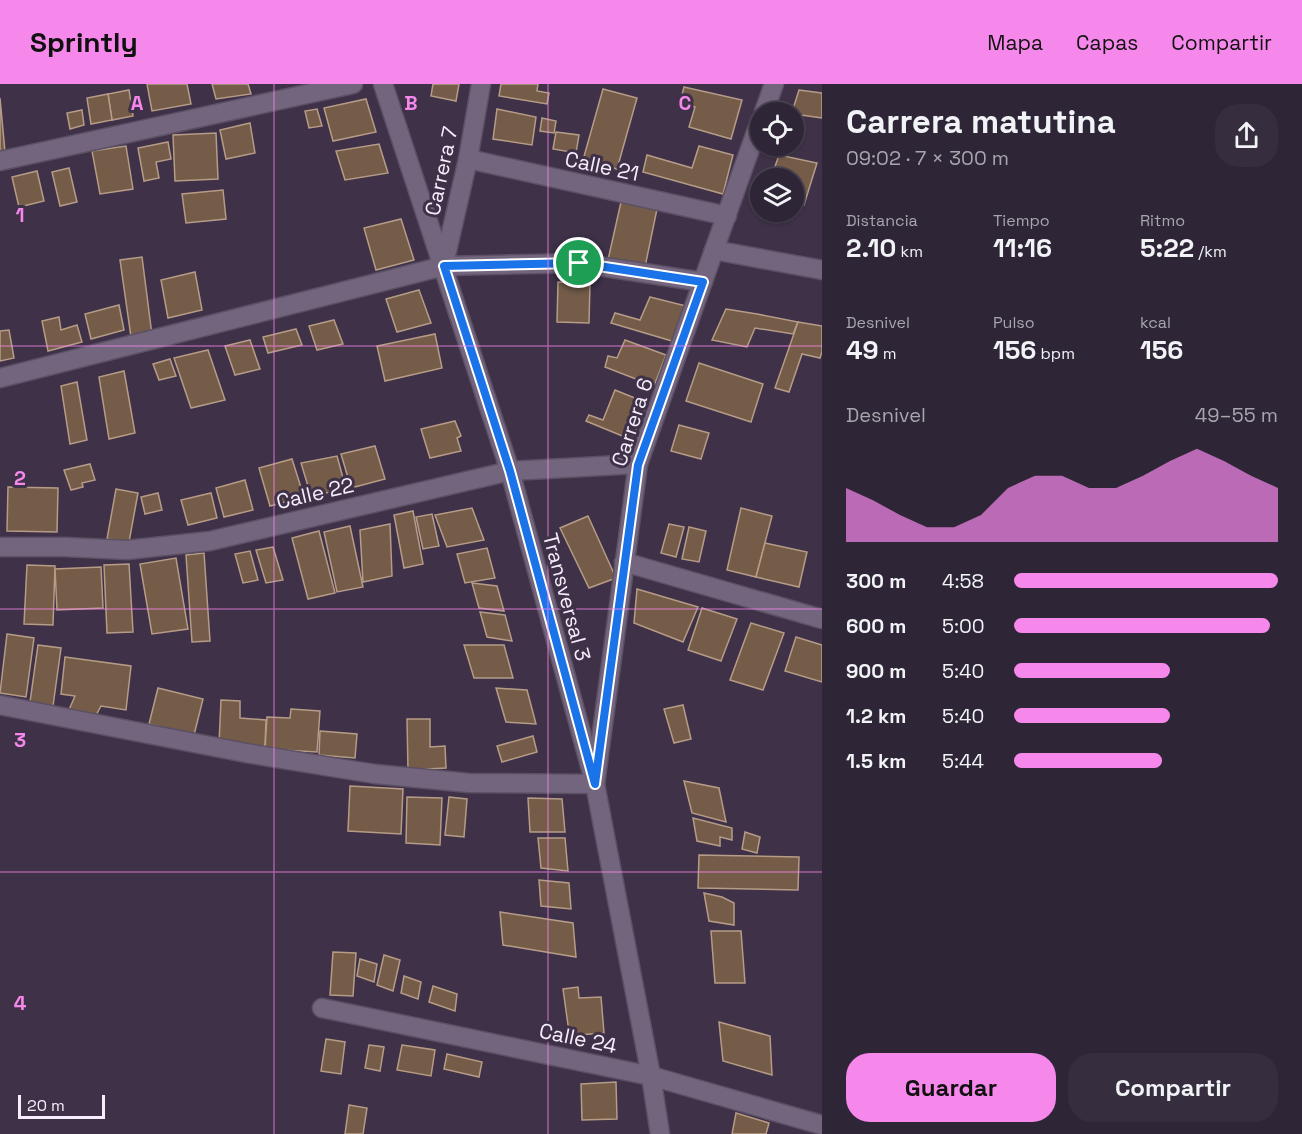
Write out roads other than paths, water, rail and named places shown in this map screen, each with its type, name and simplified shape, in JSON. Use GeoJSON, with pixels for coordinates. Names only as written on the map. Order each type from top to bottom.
{"type":"FeatureCollection","features":[{"type":"Feature","properties":{"kind":"street"},"geometry":{"type":"LineString","coordinates":[[0,161],[353,84]]}},
{"type":"Feature","properties":{"kind":"street","name":"Transversal 3"},"geometry":{"type":"LineString","coordinates":[[383,84],[510,471],[595,784],[660,1134]]}},
{"type":"Feature","properties":{"kind":"street","name":"Carrera 7"},"geometry":{"type":"LineString","coordinates":[[444,266],[468,159],[481,84]]}},
{"type":"Feature","properties":{"kind":"street"},"geometry":{"type":"LineString","coordinates":[[768,102],[774,84]]}},
{"type":"Feature","properties":{"kind":"street","name":"Carrera 6"},"geometry":{"type":"LineString","coordinates":[[595,784],[638,465],[750,150]]}},
{"type":"Feature","properties":{"kind":"street","name":"Calle 21"},"geometry":{"type":"LineString","coordinates":[[468,159],[727,216]]}},
{"type":"Feature","properties":{"kind":"street"},"geometry":{"type":"LineString","coordinates":[[714,250],[822,270]]}},
{"type":"Feature","properties":{"kind":"street"},"geometry":{"type":"LineString","coordinates":[[0,378],[444,266],[579,263],[703,282]]}},
{"type":"Feature","properties":{"kind":"street","name":"Calle 22"},"geometry":{"type":"LineString","coordinates":[[0,547],[127,550],[210,541],[510,471],[638,465]]}},
{"type":"Feature","properties":{"kind":"street"},"geometry":{"type":"LineString","coordinates":[[624,562],[822,619]]}},
{"type":"Feature","properties":{"kind":"street"},"geometry":{"type":"LineString","coordinates":[[0,705],[246,753],[375,774],[469,783],[595,784]]}},
{"type":"Feature","properties":{"kind":"street","name":"Calle 24"},"geometry":{"type":"LineString","coordinates":[[322,1008],[651,1076],[822,1125]]}}]}
